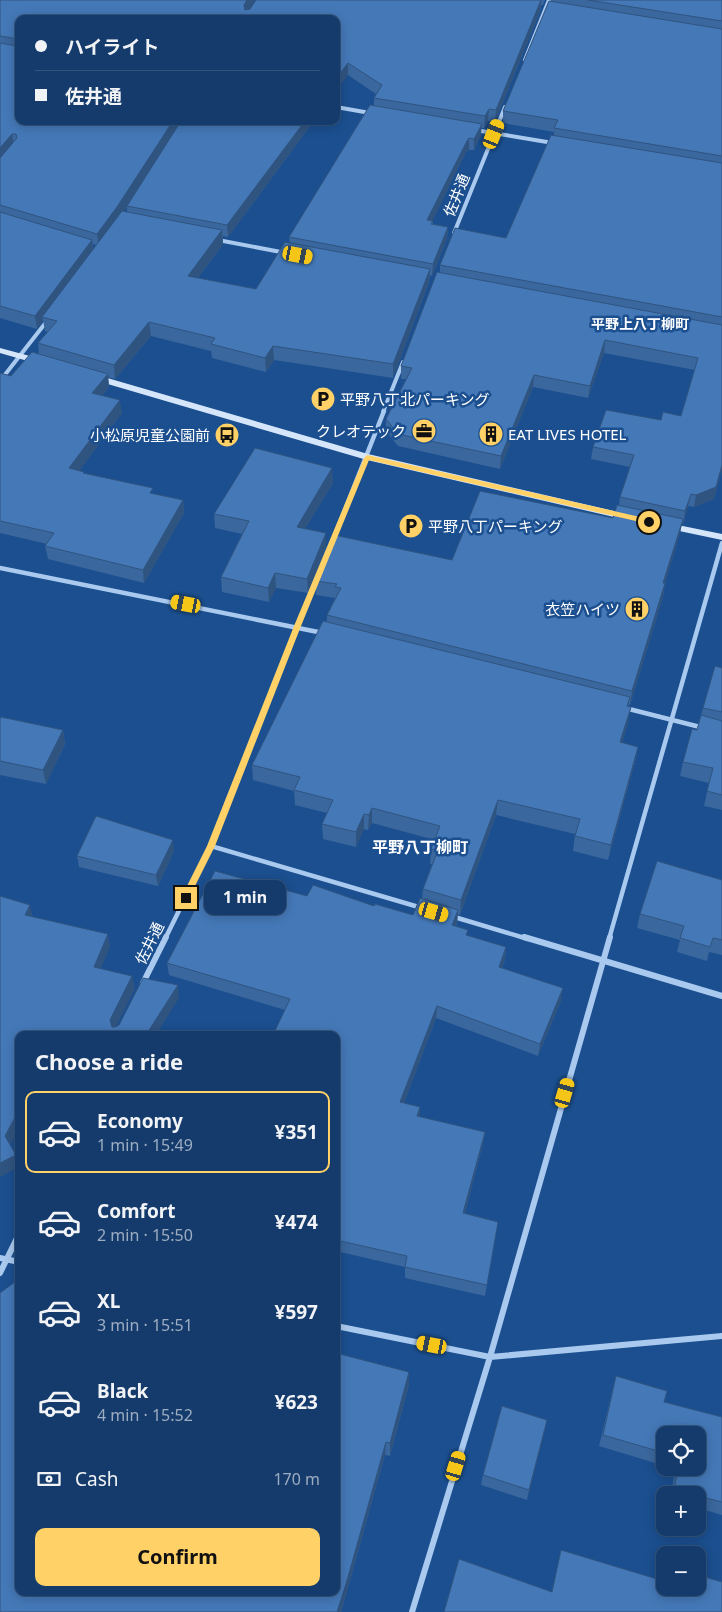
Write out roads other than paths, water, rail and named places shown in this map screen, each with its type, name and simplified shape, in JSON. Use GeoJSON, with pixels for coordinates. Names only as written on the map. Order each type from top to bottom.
{"type":"FeatureCollection","features":[{"type":"Feature","properties":{"kind":"street"},"geometry":{"type":"LineString","coordinates":[[524,62],[549,0]]}},
{"type":"Feature","properties":{"kind":"street"},"geometry":{"type":"LineString","coordinates":[[536,8],[555,11]]}},
{"type":"Feature","properties":{"kind":"street","name":"佐井通"},"geometry":{"type":"LineString","coordinates":[[453,235],[509,98]]}},
{"type":"Feature","properties":{"kind":"street"},"geometry":{"type":"LineString","coordinates":[[340,108],[374,113]]}},
{"type":"Feature","properties":{"kind":"street"},"geometry":{"type":"LineString","coordinates":[[467,129],[561,145]]}},
{"type":"Feature","properties":{"kind":"street"},"geometry":{"type":"LineString","coordinates":[[210,238],[288,253]]}},
{"type":"Feature","properties":{"kind":"street"},"geometry":{"type":"LineString","coordinates":[[0,381],[49,318]]}},
{"type":"Feature","properties":{"kind":"street"},"geometry":{"type":"LineString","coordinates":[[0,350],[49,364]]}},
{"type":"Feature","properties":{"kind":"street"},"geometry":{"type":"LineString","coordinates":[[330,546],[367,458],[404,360]]}},
{"type":"Feature","properties":{"kind":"street"},"geometry":{"type":"LineString","coordinates":[[87,375],[367,458],[636,519]]}},
{"type":"Feature","properties":{"kind":"street"},"geometry":{"type":"LineString","coordinates":[[655,523],[722,537]]}},
{"type":"Feature","properties":{"kind":"street"},"geometry":{"type":"LineString","coordinates":[[412,1612],[490,1357],[722,542]]}},
{"type":"Feature","properties":{"kind":"street"},"geometry":{"type":"LineString","coordinates":[[0,568],[298,626],[326,634]]}},
{"type":"Feature","properties":{"kind":"street","name":"佐井通"},"geometry":{"type":"LineString","coordinates":[[139,992],[211,846],[320,573]]}},
{"type":"Feature","properties":{"kind":"street"},"geometry":{"type":"LineString","coordinates":[[614,705],[714,730]]}},
{"type":"Feature","properties":{"kind":"street"},"geometry":{"type":"LineString","coordinates":[[211,846],[430,910]]}},
{"type":"Feature","properties":{"kind":"street"},"geometry":{"type":"LineString","coordinates":[[440,913],[722,996]]}},
{"type":"Feature","properties":{"kind":"street"},"geometry":{"type":"LineString","coordinates":[[0,1273],[3,1259],[15,1240]]}},
{"type":"Feature","properties":{"kind":"street"},"geometry":{"type":"LineString","coordinates":[[340,1327],[490,1357],[722,1336]]}},
{"type":"Feature","properties":{"kind":"place","name":"平野八丁北パーキング"},"geometry":{"type":"Point","coordinates":[323,399]}},
{"type":"Feature","properties":{"kind":"place","name":"クレオテック"},"geometry":{"type":"Point","coordinates":[424,431]}},
{"type":"Feature","properties":{"kind":"place","name":"EAT LIVES HOTEL"},"geometry":{"type":"Point","coordinates":[491,434]}},
{"type":"Feature","properties":{"kind":"place","name":"小松原児童公園前"},"geometry":{"type":"Point","coordinates":[227,435]}},
{"type":"Feature","properties":{"kind":"place","name":"平野八丁パーキング"},"geometry":{"type":"Point","coordinates":[411,526]}},
{"type":"Feature","properties":{"kind":"place","name":"衣笠ハイツ"},"geometry":{"type":"Point","coordinates":[637,609]}},
{"type":"Feature","properties":{"kind":"district","name":"平野上八丁柳町"},"geometry":{"type":"Point","coordinates":[640,323]}},
{"type":"Feature","properties":{"kind":"district","name":"平野八丁柳町"},"geometry":{"type":"Point","coordinates":[420,847]}}]}
